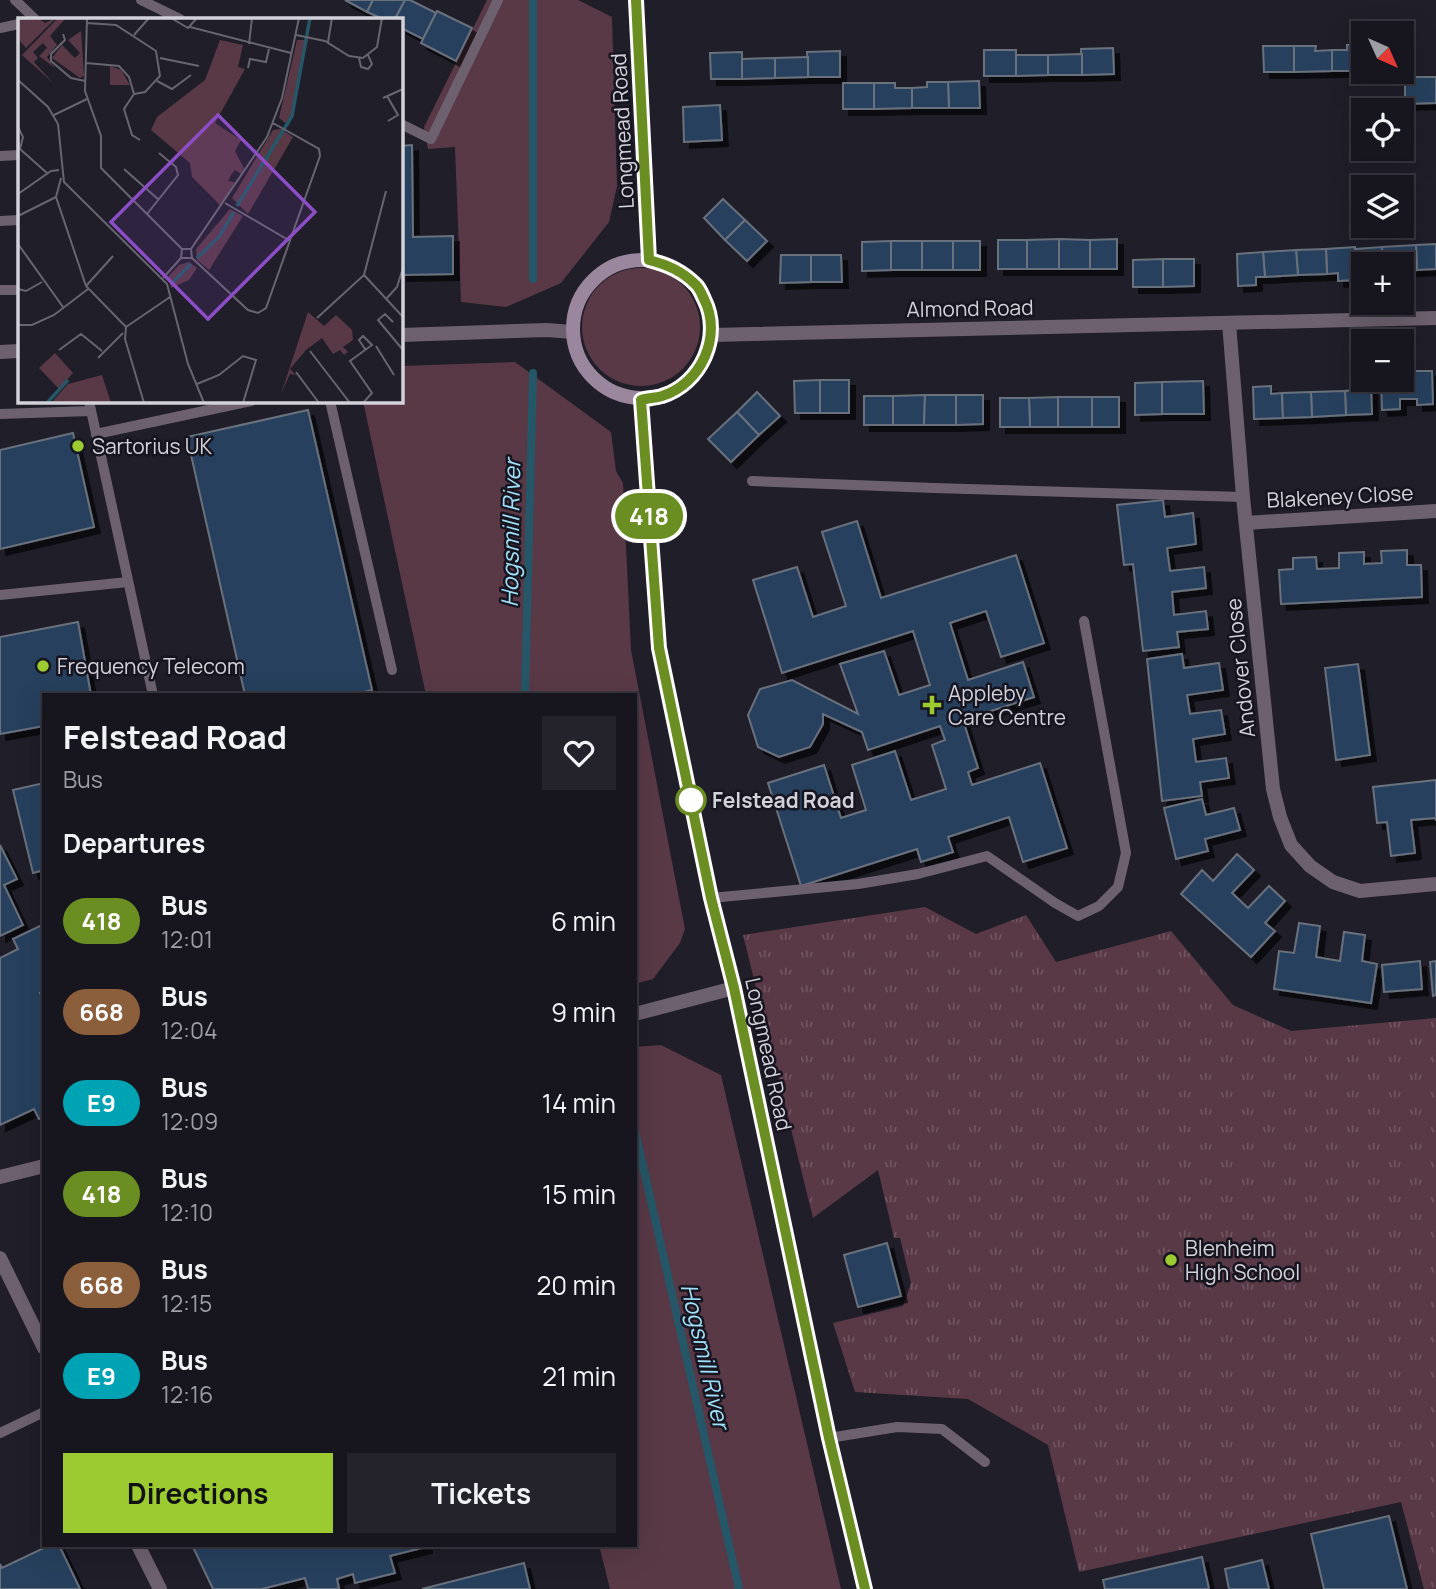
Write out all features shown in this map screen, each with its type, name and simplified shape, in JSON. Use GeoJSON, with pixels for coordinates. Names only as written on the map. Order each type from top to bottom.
{"type":"FeatureCollection","features":[{"type":"Feature","properties":{"kind":"street","name":"Longmead Road"},"geometry":{"type":"LineString","coordinates":[[636,0],[649,260]]}},
{"type":"Feature","properties":{"kind":"street"},"geometry":{"type":"LineString","coordinates":[[649,260],[673,266],[697,286],[709,308],[712,335],[706,358],[684,385],[663,396],[641,400],[617,395],[597,384],[582,365],[572,332],[575,308],[586,286],[600,273],[622,262],[649,260]]}},
{"type":"Feature","properties":{"kind":"street","name":"Almond Road"},"geometry":{"type":"LineString","coordinates":[[712,335],[1436,318]]}},
{"type":"Feature","properties":{"kind":"street","name":"Andover Close"},"geometry":{"type":"LineString","coordinates":[[1229,323],[1243,497],[1273,789],[1280,817],[1292,845],[1310,866],[1333,882],[1360,891],[1436,884]]}},
{"type":"Feature","properties":{"kind":"street"},"geometry":{"type":"LineString","coordinates":[[402,335],[547,330],[572,332]]}},
{"type":"Feature","properties":{"kind":"street"},"geometry":{"type":"LineString","coordinates":[[0,352],[18,351]]}},
{"type":"Feature","properties":{"kind":"street","name":"Longmead Road"},"geometry":{"type":"LineString","coordinates":[[641,400],[659,648],[829,1438],[865,1589]]}},
{"type":"Feature","properties":{"kind":"street","name":"Blakeney Close"},"geometry":{"type":"LineString","coordinates":[[1246,523],[1436,511]]}},
{"type":"Feature","properties":{"kind":"street"},"geometry":{"type":"LineString","coordinates":[[637,1013],[734,988]]}},
{"type":"Feature","properties":{"kind":"street"},"geometry":{"type":"LineString","coordinates":[[0,1177],[42,1166]]}},
{"type":"Feature","properties":{"kind":"street"},"geometry":{"type":"LineString","coordinates":[[0,1258],[42,1344]]}},
{"type":"Feature","properties":{"kind":"street"},"geometry":{"type":"LineString","coordinates":[[139,1547],[160,1589]]}},
{"type":"Feature","properties":{"kind":"lane"},"geometry":{"type":"LineString","coordinates":[[15,0],[34,18]]}},
{"type":"Feature","properties":{"kind":"lane"},"geometry":{"type":"LineString","coordinates":[[141,0],[178,18]]}},
{"type":"Feature","properties":{"kind":"lane"},"geometry":{"type":"LineString","coordinates":[[402,124],[431,139],[498,0]]}},
{"type":"Feature","properties":{"kind":"lane"},"geometry":{"type":"LineString","coordinates":[[0,28],[18,24]]}},
{"type":"Feature","properties":{"kind":"lane"},"geometry":{"type":"LineString","coordinates":[[0,156],[18,155]]}},
{"type":"Feature","properties":{"kind":"lane"},"geometry":{"type":"LineString","coordinates":[[0,221],[18,220]]}},
{"type":"Feature","properties":{"kind":"lane"},"geometry":{"type":"LineString","coordinates":[[0,290],[18,290]]}},
{"type":"Feature","properties":{"kind":"lane"},"geometry":{"type":"LineString","coordinates":[[96,434],[246,402]]}},
{"type":"Feature","properties":{"kind":"lane"},"geometry":{"type":"LineString","coordinates":[[330,402],[392,670]]}},
{"type":"Feature","properties":{"kind":"lane"},"geometry":{"type":"LineString","coordinates":[[0,414],[90,406],[153,693]]}},
{"type":"Feature","properties":{"kind":"lane"},"geometry":{"type":"LineString","coordinates":[[751,481],[1243,497]]}},
{"type":"Feature","properties":{"kind":"lane"},"geometry":{"type":"LineString","coordinates":[[0,595],[128,582]]}},
{"type":"Feature","properties":{"kind":"lane"},"geometry":{"type":"LineString","coordinates":[[711,898],[858,884],[918,874],[987,856],[1078,916],[1099,906],[1118,887],[1126,853],[1084,621]]}},
{"type":"Feature","properties":{"kind":"lane"},"geometry":{"type":"LineString","coordinates":[[0,1433],[42,1413]]}},
{"type":"Feature","properties":{"kind":"lane"},"geometry":{"type":"LineString","coordinates":[[829,1438],[897,1427],[942,1429],[985,1462]]}},
{"type":"Feature","properties":{"kind":"green space"},"geometry":{"type":"Polygon","coordinates":[[[487,0],[578,0],[612,17],[617,186],[609,222],[561,283],[506,307],[461,302],[455,147],[428,149],[424,127],[487,0]]]}},
{"type":"Feature","properties":{"kind":"green space"},"geometry":{"type":"Polygon","coordinates":[[[641,268],[664,272],[683,285],[696,304],[700,327],[696,350],[683,369],[664,382],[641,386],[618,382],[599,369],[586,350],[582,327],[586,304],[599,285],[618,272],[641,268]]]}},
{"type":"Feature","properties":{"kind":"green space"},"geometry":{"type":"Polygon","coordinates":[[[515,362],[611,432],[616,471],[623,483],[631,650],[685,929],[680,943],[653,979],[637,983],[637,693],[426,693],[363,402],[402,402],[402,366],[515,362]]]}},
{"type":"Feature","properties":{"kind":"green space","name":"Blenheim High School"},"geometry":{"type":"Polygon","coordinates":[[[925,907],[976,934],[1026,915],[1056,962],[1171,931],[1233,1005],[1291,1031],[1436,1018],[1436,1589],[1424,1589],[1401,1502],[1079,1572],[1048,1445],[968,1399],[855,1392],[833,1323],[903,1306],[911,1283],[900,1238],[894,1238],[878,1170],[813,1218],[743,935],[925,907]]]}},
{"type":"Feature","properties":{"kind":"green space"},"geometry":{"type":"Polygon","coordinates":[[[661,1045],[721,1075],[841,1589],[610,1589],[600,1547],[637,1547],[637,1047],[661,1045]]]}},
{"type":"Feature","properties":{"kind":"building"},"geometry":{"type":"Polygon","coordinates":[[[345,0],[373,0],[367,12],[345,0]]]}},
{"type":"Feature","properties":{"kind":"building"},"geometry":{"type":"Polygon","coordinates":[[[373,0],[405,0],[396,18],[381,18],[367,12],[373,0]]]}},
{"type":"Feature","properties":{"kind":"building"},"geometry":{"type":"Polygon","coordinates":[[[405,0],[436,13],[423,39],[402,28],[402,18],[396,18],[405,0]]]}},
{"type":"Feature","properties":{"kind":"building"},"geometry":{"type":"Polygon","coordinates":[[[437,11],[472,28],[456,61],[421,43],[437,11]]]}},
{"type":"Feature","properties":{"kind":"building"},"geometry":{"type":"Polygon","coordinates":[[[1347,45],[1351,45],[1351,71],[1332,71],[1332,50],[1347,50],[1347,45]]]}},
{"type":"Feature","properties":{"kind":"building"},"geometry":{"type":"Polygon","coordinates":[[[1263,46],[1294,46],[1294,72],[1264,72],[1263,46]]]}},
{"type":"Feature","properties":{"kind":"building"},"geometry":{"type":"Polygon","coordinates":[[[1294,46],[1316,46],[1315,51],[1332,50],[1332,71],[1294,72],[1294,46]]]}},
{"type":"Feature","properties":{"kind":"building"},"geometry":{"type":"Polygon","coordinates":[[[1113,48],[1114,74],[1082,75],[1081,49],[1113,48]]]}},
{"type":"Feature","properties":{"kind":"building"},"geometry":{"type":"Polygon","coordinates":[[[984,50],[1016,50],[1016,76],[984,76],[984,50]]]}},
{"type":"Feature","properties":{"kind":"building"},"geometry":{"type":"Polygon","coordinates":[[[840,51],[840,77],[808,77],[807,52],[840,51]]]}},
{"type":"Feature","properties":{"kind":"building"},"geometry":{"type":"Polygon","coordinates":[[[742,52],[742,79],[711,79],[710,53],[742,52]]]}},
{"type":"Feature","properties":{"kind":"building"},"geometry":{"type":"Polygon","coordinates":[[[1082,54],[1082,75],[1048,75],[1048,55],[1082,54]]]}},
{"type":"Feature","properties":{"kind":"building"},"geometry":{"type":"Polygon","coordinates":[[[1016,55],[1048,55],[1048,75],[1016,76],[1016,55]]]}},
{"type":"Feature","properties":{"kind":"building"},"geometry":{"type":"Polygon","coordinates":[[[808,57],[808,77],[775,78],[775,58],[808,57]]]}},
{"type":"Feature","properties":{"kind":"building"},"geometry":{"type":"Polygon","coordinates":[[[775,58],[775,78],[742,79],[742,59],[775,58]]]}},
{"type":"Feature","properties":{"kind":"building"},"geometry":{"type":"Polygon","coordinates":[[[1414,77],[1436,77],[1436,103],[1414,104],[1414,98],[1405,98],[1405,84],[1414,84],[1414,77]]]}},
{"type":"Feature","properties":{"kind":"building"},"geometry":{"type":"Polygon","coordinates":[[[979,81],[980,108],[949,108],[948,82],[979,81]]]}},
{"type":"Feature","properties":{"kind":"building"},"geometry":{"type":"Polygon","coordinates":[[[927,82],[948,82],[949,108],[912,108],[912,88],[927,87],[927,82]]]}},
{"type":"Feature","properties":{"kind":"building"},"geometry":{"type":"Polygon","coordinates":[[[843,83],[874,83],[874,109],[843,109],[843,83]]]}},
{"type":"Feature","properties":{"kind":"building"},"geometry":{"type":"Polygon","coordinates":[[[874,83],[895,83],[895,88],[912,88],[912,108],[874,109],[874,83]]]}},
{"type":"Feature","properties":{"kind":"building"},"geometry":{"type":"Polygon","coordinates":[[[720,105],[722,140],[684,142],[683,107],[720,105]]]}},
{"type":"Feature","properties":{"kind":"building"},"geometry":{"type":"Polygon","coordinates":[[[412,145],[413,237],[453,236],[453,274],[402,275],[402,146],[412,145]]]}},
{"type":"Feature","properties":{"kind":"building"},"geometry":{"type":"Polygon","coordinates":[[[723,199],[745,220],[725,240],[704,218],[723,199]]]}},
{"type":"Feature","properties":{"kind":"building"},"geometry":{"type":"Polygon","coordinates":[[[745,220],[767,241],[747,261],[725,240],[745,220]]]}},
{"type":"Feature","properties":{"kind":"building"},"geometry":{"type":"Polygon","coordinates":[[[1059,239],[1059,269],[1027,269],[1027,240],[1059,239]]]}},
{"type":"Feature","properties":{"kind":"building"},"geometry":{"type":"Polygon","coordinates":[[[1059,239],[1090,240],[1090,269],[1059,269],[1059,239]]]}},
{"type":"Feature","properties":{"kind":"building"},"geometry":{"type":"Polygon","coordinates":[[[1117,239],[1117,269],[1090,269],[1090,240],[1117,239]]]}},
{"type":"Feature","properties":{"kind":"building"},"geometry":{"type":"Polygon","coordinates":[[[998,240],[1027,240],[1027,269],[998,269],[998,240]]]}},
{"type":"Feature","properties":{"kind":"building"},"geometry":{"type":"Polygon","coordinates":[[[891,241],[891,270],[862,271],[862,242],[891,241]]]}},
{"type":"Feature","properties":{"kind":"building"},"geometry":{"type":"Polygon","coordinates":[[[891,241],[922,241],[922,270],[891,270],[891,241]]]}},
{"type":"Feature","properties":{"kind":"building"},"geometry":{"type":"Polygon","coordinates":[[[922,241],[953,241],[953,270],[922,270],[922,241]]]}},
{"type":"Feature","properties":{"kind":"building"},"geometry":{"type":"Polygon","coordinates":[[[953,241],[980,241],[980,270],[953,270],[953,241]]]}},
{"type":"Feature","properties":{"kind":"building"},"geometry":{"type":"Polygon","coordinates":[[[1436,244],[1436,269],[1417,270],[1416,245],[1436,244]]]}},
{"type":"Feature","properties":{"kind":"building"},"geometry":{"type":"Polygon","coordinates":[[[1416,245],[1417,270],[1414,270],[1414,252],[1382,252],[1382,247],[1416,245]]]}},
{"type":"Feature","properties":{"kind":"building"},"geometry":{"type":"Polygon","coordinates":[[[1355,247],[1355,252],[1351,252],[1351,280],[1338,281],[1338,273],[1327,274],[1326,249],[1355,247]]]}},
{"type":"Feature","properties":{"kind":"building"},"geometry":{"type":"Polygon","coordinates":[[[1382,247],[1382,252],[1356,252],[1356,249],[1382,247]]]}},
{"type":"Feature","properties":{"kind":"building"},"geometry":{"type":"Polygon","coordinates":[[[1326,249],[1327,274],[1298,275],[1296,250],[1326,249]]]}},
{"type":"Feature","properties":{"kind":"building"},"geometry":{"type":"Polygon","coordinates":[[[1296,250],[1298,275],[1265,277],[1263,252],[1296,250]]]}},
{"type":"Feature","properties":{"kind":"building"},"geometry":{"type":"Polygon","coordinates":[[[1263,252],[1265,277],[1256,277],[1256,285],[1238,286],[1237,254],[1263,252]]]}},
{"type":"Feature","properties":{"kind":"building"},"geometry":{"type":"Polygon","coordinates":[[[781,255],[811,255],[811,282],[780,283],[781,255]]]}},
{"type":"Feature","properties":{"kind":"building"},"geometry":{"type":"Polygon","coordinates":[[[811,255],[841,255],[842,282],[811,282],[811,255]]]}},
{"type":"Feature","properties":{"kind":"building"},"geometry":{"type":"Polygon","coordinates":[[[1163,259],[1163,287],[1133,287],[1133,260],[1163,259]]]}},
{"type":"Feature","properties":{"kind":"building"},"geometry":{"type":"Polygon","coordinates":[[[1163,259],[1194,259],[1194,286],[1163,287],[1163,259]]]}},
{"type":"Feature","properties":{"kind":"building"},"geometry":{"type":"Polygon","coordinates":[[[1415,371],[1432,371],[1433,404],[1417,405],[1417,399],[1400,399],[1400,409],[1382,410],[1381,392],[1414,392],[1415,371]]]}},
{"type":"Feature","properties":{"kind":"building"},"geometry":{"type":"Polygon","coordinates":[[[820,380],[849,380],[849,413],[820,413],[820,380]]]}},
{"type":"Feature","properties":{"kind":"building"},"geometry":{"type":"Polygon","coordinates":[[[820,380],[820,413],[795,413],[794,381],[820,380]]]}},
{"type":"Feature","properties":{"kind":"building"},"geometry":{"type":"Polygon","coordinates":[[[1203,381],[1204,414],[1162,414],[1162,382],[1203,381]]]}},
{"type":"Feature","properties":{"kind":"building"},"geometry":{"type":"Polygon","coordinates":[[[1162,382],[1162,414],[1135,415],[1135,383],[1162,382]]]}},
{"type":"Feature","properties":{"kind":"building"},"geometry":{"type":"Polygon","coordinates":[[[1271,386],[1271,394],[1282,393],[1283,418],[1254,419],[1253,387],[1271,386]]]}},
{"type":"Feature","properties":{"kind":"building"},"geometry":{"type":"Polygon","coordinates":[[[1345,391],[1371,392],[1372,414],[1346,415],[1345,391]]]}},
{"type":"Feature","properties":{"kind":"building"},"geometry":{"type":"Polygon","coordinates":[[[1345,391],[1346,415],[1312,417],[1311,392],[1345,391]]]}},
{"type":"Feature","properties":{"kind":"building"},"geometry":{"type":"Polygon","coordinates":[[[757,392],[780,416],[759,435],[737,412],[757,392]]]}},
{"type":"Feature","properties":{"kind":"building"},"geometry":{"type":"Polygon","coordinates":[[[1311,392],[1312,417],[1283,418],[1282,393],[1311,392]]]}},
{"type":"Feature","properties":{"kind":"building"},"geometry":{"type":"Polygon","coordinates":[[[925,395],[924,425],[893,425],[893,396],[925,395]]]}},
{"type":"Feature","properties":{"kind":"building"},"geometry":{"type":"Polygon","coordinates":[[[925,395],[956,395],[956,425],[924,425],[925,395]]]}},
{"type":"Feature","properties":{"kind":"building"},"geometry":{"type":"Polygon","coordinates":[[[956,395],[983,395],[983,424],[956,425],[956,395]]]}},
{"type":"Feature","properties":{"kind":"building"},"geometry":{"type":"Polygon","coordinates":[[[864,396],[893,396],[893,425],[864,425],[864,396]]]}},
{"type":"Feature","properties":{"kind":"building"},"geometry":{"type":"Polygon","coordinates":[[[1058,397],[1092,397],[1092,427],[1058,427],[1058,397]]]}},
{"type":"Feature","properties":{"kind":"building"},"geometry":{"type":"Polygon","coordinates":[[[1058,397],[1058,427],[1030,427],[1029,398],[1058,397]]]}},
{"type":"Feature","properties":{"kind":"building"},"geometry":{"type":"Polygon","coordinates":[[[1092,397],[1119,397],[1119,427],[1092,427],[1092,397]]]}},
{"type":"Feature","properties":{"kind":"building"},"geometry":{"type":"Polygon","coordinates":[[[1000,398],[1029,398],[1030,427],[1000,427],[1000,398]]]}},
{"type":"Feature","properties":{"kind":"building"},"geometry":{"type":"Polygon","coordinates":[[[308,410],[372,690],[360,693],[245,693],[187,437],[308,410]]]}},
{"type":"Feature","properties":{"kind":"building"},"geometry":{"type":"Polygon","coordinates":[[[737,412],[759,435],[731,462],[708,439],[737,412]]]}},
{"type":"Feature","properties":{"kind":"building"},"geometry":{"type":"Polygon","coordinates":[[[73,433],[94,527],[0,549],[0,450],[73,433]]]}},
{"type":"Feature","properties":{"kind":"building"},"geometry":{"type":"Polygon","coordinates":[[[1163,500],[1165,517],[1193,513],[1196,544],[1167,548],[1170,571],[1204,567],[1206,588],[1172,592],[1174,615],[1206,611],[1208,629],[1177,632],[1179,647],[1143,651],[1133,564],[1124,565],[1117,505],[1163,500]]]}},
{"type":"Feature","properties":{"kind":"building","name":"Appleby Care Centre"},"geometry":{"type":"Polygon","coordinates":[[[857,521],[881,598],[1016,555],[1044,643],[1001,657],[986,611],[950,623],[968,680],[1023,662],[1034,697],[963,720],[978,768],[968,772],[972,785],[1040,763],[1067,848],[1023,862],[1009,817],[948,837],[953,852],[921,862],[917,849],[801,886],[768,783],[824,765],[841,818],[866,810],[852,765],[895,751],[911,800],[946,789],[932,745],[945,740],[940,726],[868,750],[862,732],[823,714],[823,724],[810,747],[779,757],[758,747],[748,715],[760,689],[792,680],[858,714],[840,664],[884,651],[899,695],[930,685],[913,631],[782,673],[753,580],[797,567],[813,617],[846,606],[822,532],[857,521]]]}},
{"type":"Feature","properties":{"kind":"building"},"geometry":{"type":"Polygon","coordinates":[[[1407,550],[1407,565],[1421,565],[1422,597],[1281,604],[1279,570],[1293,569],[1293,558],[1316,557],[1317,569],[1339,568],[1339,553],[1364,552],[1364,564],[1382,563],[1381,551],[1407,550]]]}},
{"type":"Feature","properties":{"kind":"building","name":"Frequency Telecom"},"geometry":{"type":"Polygon","coordinates":[[[78,622],[91,693],[42,693],[42,726],[0,734],[0,637],[78,622]]]}},
{"type":"Feature","properties":{"kind":"building"},"geometry":{"type":"Polygon","coordinates":[[[1182,654],[1184,668],[1219,663],[1223,690],[1187,695],[1190,714],[1221,710],[1225,734],[1193,739],[1196,762],[1226,758],[1229,778],[1200,782],[1202,796],[1162,801],[1147,659],[1182,654]]]}},
{"type":"Feature","properties":{"kind":"building"},"geometry":{"type":"Polygon","coordinates":[[[1358,664],[1370,755],[1336,760],[1325,668],[1358,664]]]}},
{"type":"Feature","properties":{"kind":"building"},"geometry":{"type":"Polygon","coordinates":[[[1436,780],[1436,818],[1411,820],[1415,853],[1391,856],[1387,822],[1377,823],[1373,787],[1436,780]]]}},
{"type":"Feature","properties":{"kind":"building"},"geometry":{"type":"Polygon","coordinates":[[[42,783],[42,871],[33,873],[13,790],[42,783]]]}},
{"type":"Feature","properties":{"kind":"building"},"geometry":{"type":"Polygon","coordinates":[[[1202,799],[1206,815],[1234,808],[1240,830],[1205,839],[1208,851],[1176,859],[1164,808],[1202,799]]]}},
{"type":"Feature","properties":{"kind":"building"},"geometry":{"type":"Polygon","coordinates":[[[0,845],[17,879],[4,885],[23,925],[0,936],[0,845]]]}},
{"type":"Feature","properties":{"kind":"building"},"geometry":{"type":"Polygon","coordinates":[[[1237,854],[1254,870],[1232,893],[1248,908],[1269,886],[1285,901],[1265,923],[1275,931],[1251,957],[1181,894],[1202,870],[1213,881],[1237,854]]]}},
{"type":"Feature","properties":{"kind":"building"},"geometry":{"type":"Polygon","coordinates":[[[1299,923],[1320,926],[1316,957],[1340,961],[1344,932],[1365,935],[1362,961],[1377,964],[1371,1003],[1274,989],[1279,951],[1294,953],[1299,923]]]}},
{"type":"Feature","properties":{"kind":"building"},"geometry":{"type":"Polygon","coordinates":[[[42,925],[42,1118],[39,1119],[34,1109],[0,1125],[0,958],[18,949],[13,939],[42,925]]]}},
{"type":"Feature","properties":{"kind":"building"},"geometry":{"type":"Polygon","coordinates":[[[1420,961],[1422,989],[1384,992],[1382,965],[1420,961]]]}},
{"type":"Feature","properties":{"kind":"building"},"geometry":{"type":"Polygon","coordinates":[[[1436,961],[1436,995],[1433,996],[1430,962],[1436,961]]]}},
{"type":"Feature","properties":{"kind":"building"},"geometry":{"type":"Polygon","coordinates":[[[887,1243],[901,1296],[858,1307],[844,1255],[887,1243]]]}},
{"type":"Feature","properties":{"kind":"building"},"geometry":{"type":"Polygon","coordinates":[[[1389,1516],[1407,1589],[1324,1589],[1311,1534],[1389,1516]]]}},
{"type":"Feature","properties":{"kind":"building"},"geometry":{"type":"Polygon","coordinates":[[[46,1547],[60,1547],[80,1589],[0,1589],[0,1564],[2,1568],[46,1547]]]}},
{"type":"Feature","properties":{"kind":"building"},"geometry":{"type":"Polygon","coordinates":[[[193,1547],[426,1547],[390,1556],[395,1573],[355,1583],[353,1574],[337,1579],[339,1588],[336,1589],[308,1589],[305,1578],[262,1589],[213,1589],[193,1547]]]}},
{"type":"Feature","properties":{"kind":"building"},"geometry":{"type":"Polygon","coordinates":[[[1202,1557],[1209,1589],[1105,1589],[1103,1580],[1202,1557]]]}},
{"type":"Feature","properties":{"kind":"building"},"geometry":{"type":"Polygon","coordinates":[[[1262,1560],[1269,1589],[1229,1589],[1225,1569],[1262,1560]]]}},
{"type":"Feature","properties":{"kind":"building"},"geometry":{"type":"Polygon","coordinates":[[[524,1563],[530,1589],[422,1589],[524,1563]]]}},
{"type":"Feature","properties":{"kind":"waterway","name":"Hogsmill River"},"geometry":{"type":"LineString","coordinates":[[533,0],[533,279]]}},
{"type":"Feature","properties":{"kind":"waterway","name":"Hogsmill River"},"geometry":{"type":"LineString","coordinates":[[525,693],[533,373]]}},
{"type":"Feature","properties":{"kind":"waterway","name":"Hogsmill River"},"geometry":{"type":"LineString","coordinates":[[637,1140],[739,1589]]}},
{"type":"Feature","properties":{"kind":"bus line","name":"418"},"geometry":{"type":"LineString","coordinates":[[636,0],[649,260],[673,266],[697,286],[709,308],[712,335],[706,358],[684,385],[663,396],[641,400],[659,648],[829,1438],[865,1589]]}},
{"type":"Feature","properties":{"kind":"place","name":"Sartorius UK"},"geometry":{"type":"Point","coordinates":[78,446]}},
{"type":"Feature","properties":{"kind":"place","name":"Frequency Telecom"},"geometry":{"type":"Point","coordinates":[43,666]}},
{"type":"Feature","properties":{"kind":"place","name":"Appleby Care Centre"},"geometry":{"type":"Point","coordinates":[932,705]}},
{"type":"Feature","properties":{"kind":"place","name":"Felstead Road"},"geometry":{"type":"Point","coordinates":[691,800]}},
{"type":"Feature","properties":{"kind":"place","name":"Blenheim High School"},"geometry":{"type":"Point","coordinates":[1171,1260]}}]}
